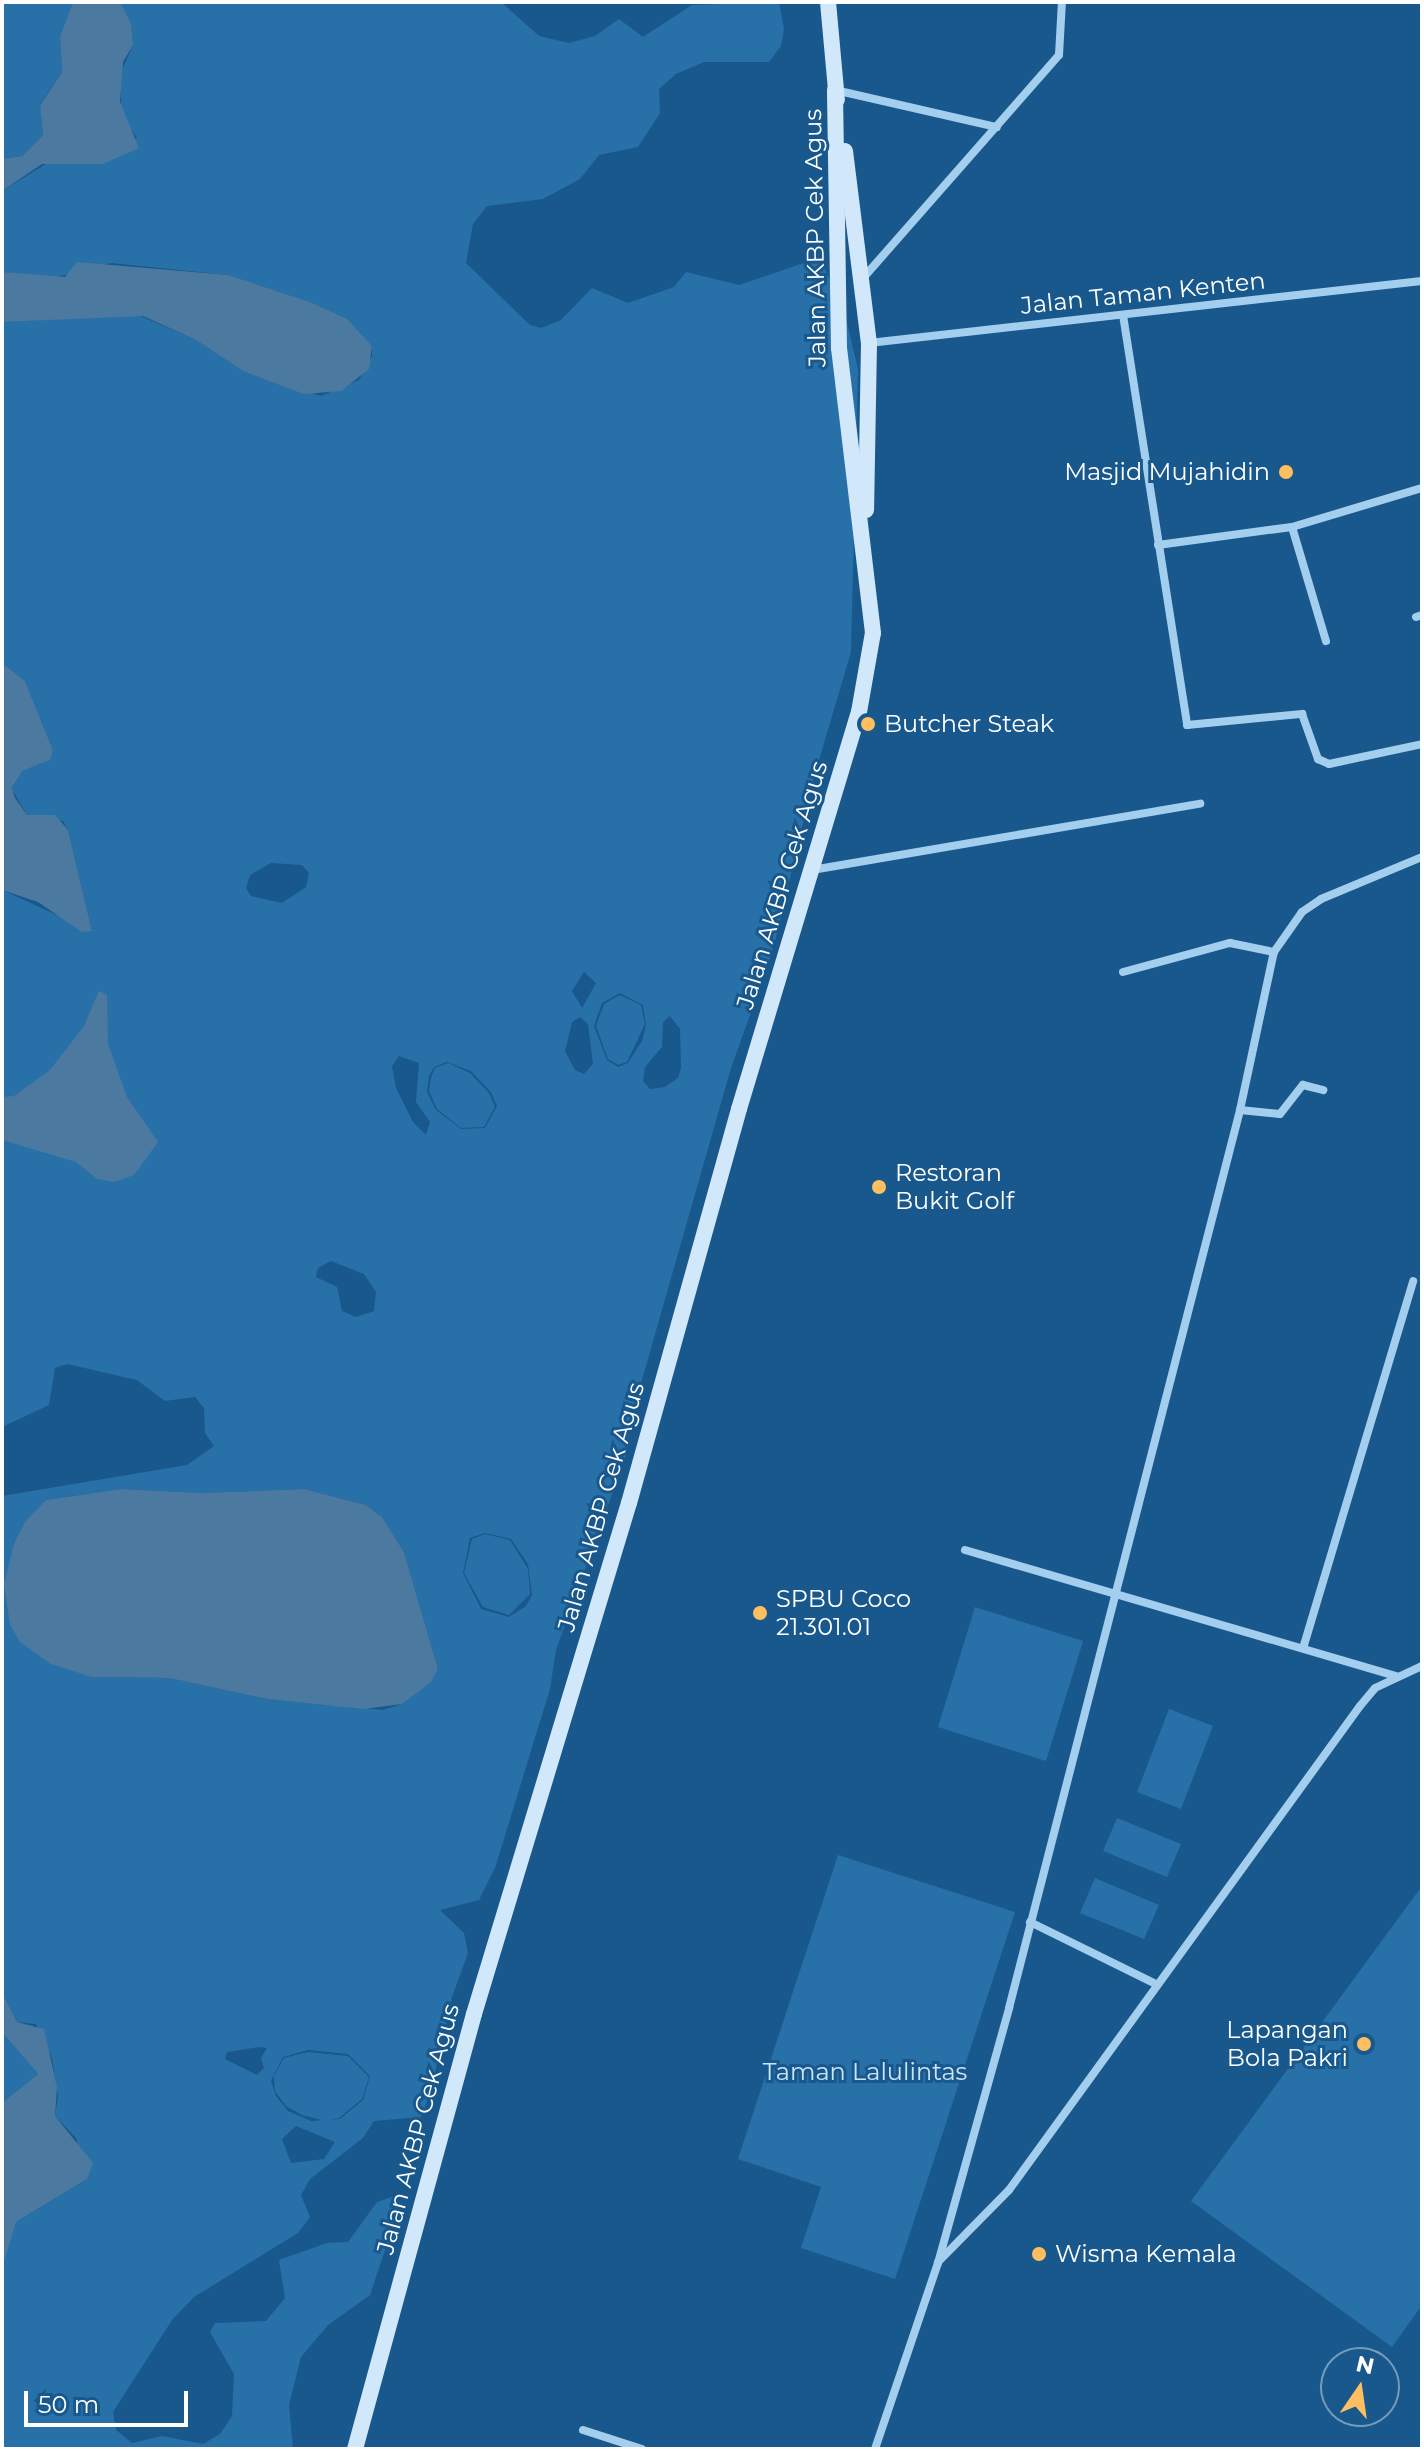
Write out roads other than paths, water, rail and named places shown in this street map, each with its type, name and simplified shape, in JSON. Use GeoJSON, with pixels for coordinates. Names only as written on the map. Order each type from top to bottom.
{"type":"FeatureCollection","features":[{"type":"Feature","properties":{"kind":"main road","name":"Jalan AKBP Cek Agus"},"geometry":{"type":"LineString","coordinates":[[355,2449],[474,2014],[629,1503],[859,712],[873,633],[839,348],[835,90],[828,2]]}},
{"type":"Feature","properties":{"kind":"main road","name":"Jalan AKBP Cek Agus"},"geometry":{"type":"LineString","coordinates":[[835,90],[864,277],[869,343],[864,576]]}},
{"type":"Feature","properties":{"kind":"street"},"geometry":{"type":"LineString","coordinates":[[864,277],[1059,55],[1062,2]]}},
{"type":"Feature","properties":{"kind":"street"},"geometry":{"type":"LineString","coordinates":[[835,90],[997,127]]}},
{"type":"Feature","properties":{"kind":"street","name":"Jalan Taman Kenten"},"geometry":{"type":"LineString","coordinates":[[869,343],[1422,281]]}},
{"type":"Feature","properties":{"kind":"street"},"geometry":{"type":"LineString","coordinates":[[1123,315],[1187,725],[1194,727],[1302,714],[1318,759],[1329,764],[1422,744]]}},
{"type":"Feature","properties":{"kind":"street"},"geometry":{"type":"LineString","coordinates":[[1158,545],[1292,527],[1422,488]]}},
{"type":"Feature","properties":{"kind":"street"},"geometry":{"type":"LineString","coordinates":[[1292,527],[1326,641]]}},
{"type":"Feature","properties":{"kind":"street"},"geometry":{"type":"LineString","coordinates":[[811,870],[1200,804]]}},
{"type":"Feature","properties":{"kind":"street"},"geometry":{"type":"LineString","coordinates":[[875,2449],[938,2263],[1030,1922],[1111,1594],[1240,1110],[1274,952],[1302,912],[1321,899],[1422,857]]}},
{"type":"Feature","properties":{"kind":"street"},"geometry":{"type":"LineString","coordinates":[[1123,972],[1230,943],[1274,952]]}},
{"type":"Feature","properties":{"kind":"street"},"geometry":{"type":"LineString","coordinates":[[1240,1110],[1280,1114],[1303,1085],[1323,1090]]}},
{"type":"Feature","properties":{"kind":"street"},"geometry":{"type":"LineString","coordinates":[[1304,1645],[1413,1281]]}},
{"type":"Feature","properties":{"kind":"street"},"geometry":{"type":"LineString","coordinates":[[965,1550],[1111,1594],[1304,1645],[1397,1676]]}},
{"type":"Feature","properties":{"kind":"street"},"geometry":{"type":"LineString","coordinates":[[938,2263],[1009,2190],[1360,1706],[1375,1688],[1422,1666]]}},
{"type":"Feature","properties":{"kind":"street"},"geometry":{"type":"LineString","coordinates":[[1030,1922],[1156,1984]]}},
{"type":"Feature","properties":{"kind":"street"},"geometry":{"type":"LineString","coordinates":[[583,2430],[642,2449]]}},
{"type":"Feature","properties":{"kind":"place","name":"Masjid Mujahidin"},"geometry":{"type":"Point","coordinates":[1286,472]}},
{"type":"Feature","properties":{"kind":"place","name":"Butcher Steak"},"geometry":{"type":"Point","coordinates":[868,724]}},
{"type":"Feature","properties":{"kind":"place","name":"Restoran Bukit Golf"},"geometry":{"type":"Point","coordinates":[879,1187]}},
{"type":"Feature","properties":{"kind":"place","name":"SPBU Coco 21.301.01"},"geometry":{"type":"Point","coordinates":[760,1613]}},
{"type":"Feature","properties":{"kind":"place","name":"Lapangan Bola Pakri"},"geometry":{"type":"Point","coordinates":[1364,2044]}},
{"type":"Feature","properties":{"kind":"place","name":"Wisma Kemala"},"geometry":{"type":"Point","coordinates":[1039,2254]}},
{"type":"Feature","properties":{"kind":"park label","name":"Taman Lalulintas"},"geometry":{"type":"Point","coordinates":[865,2072]}}]}
